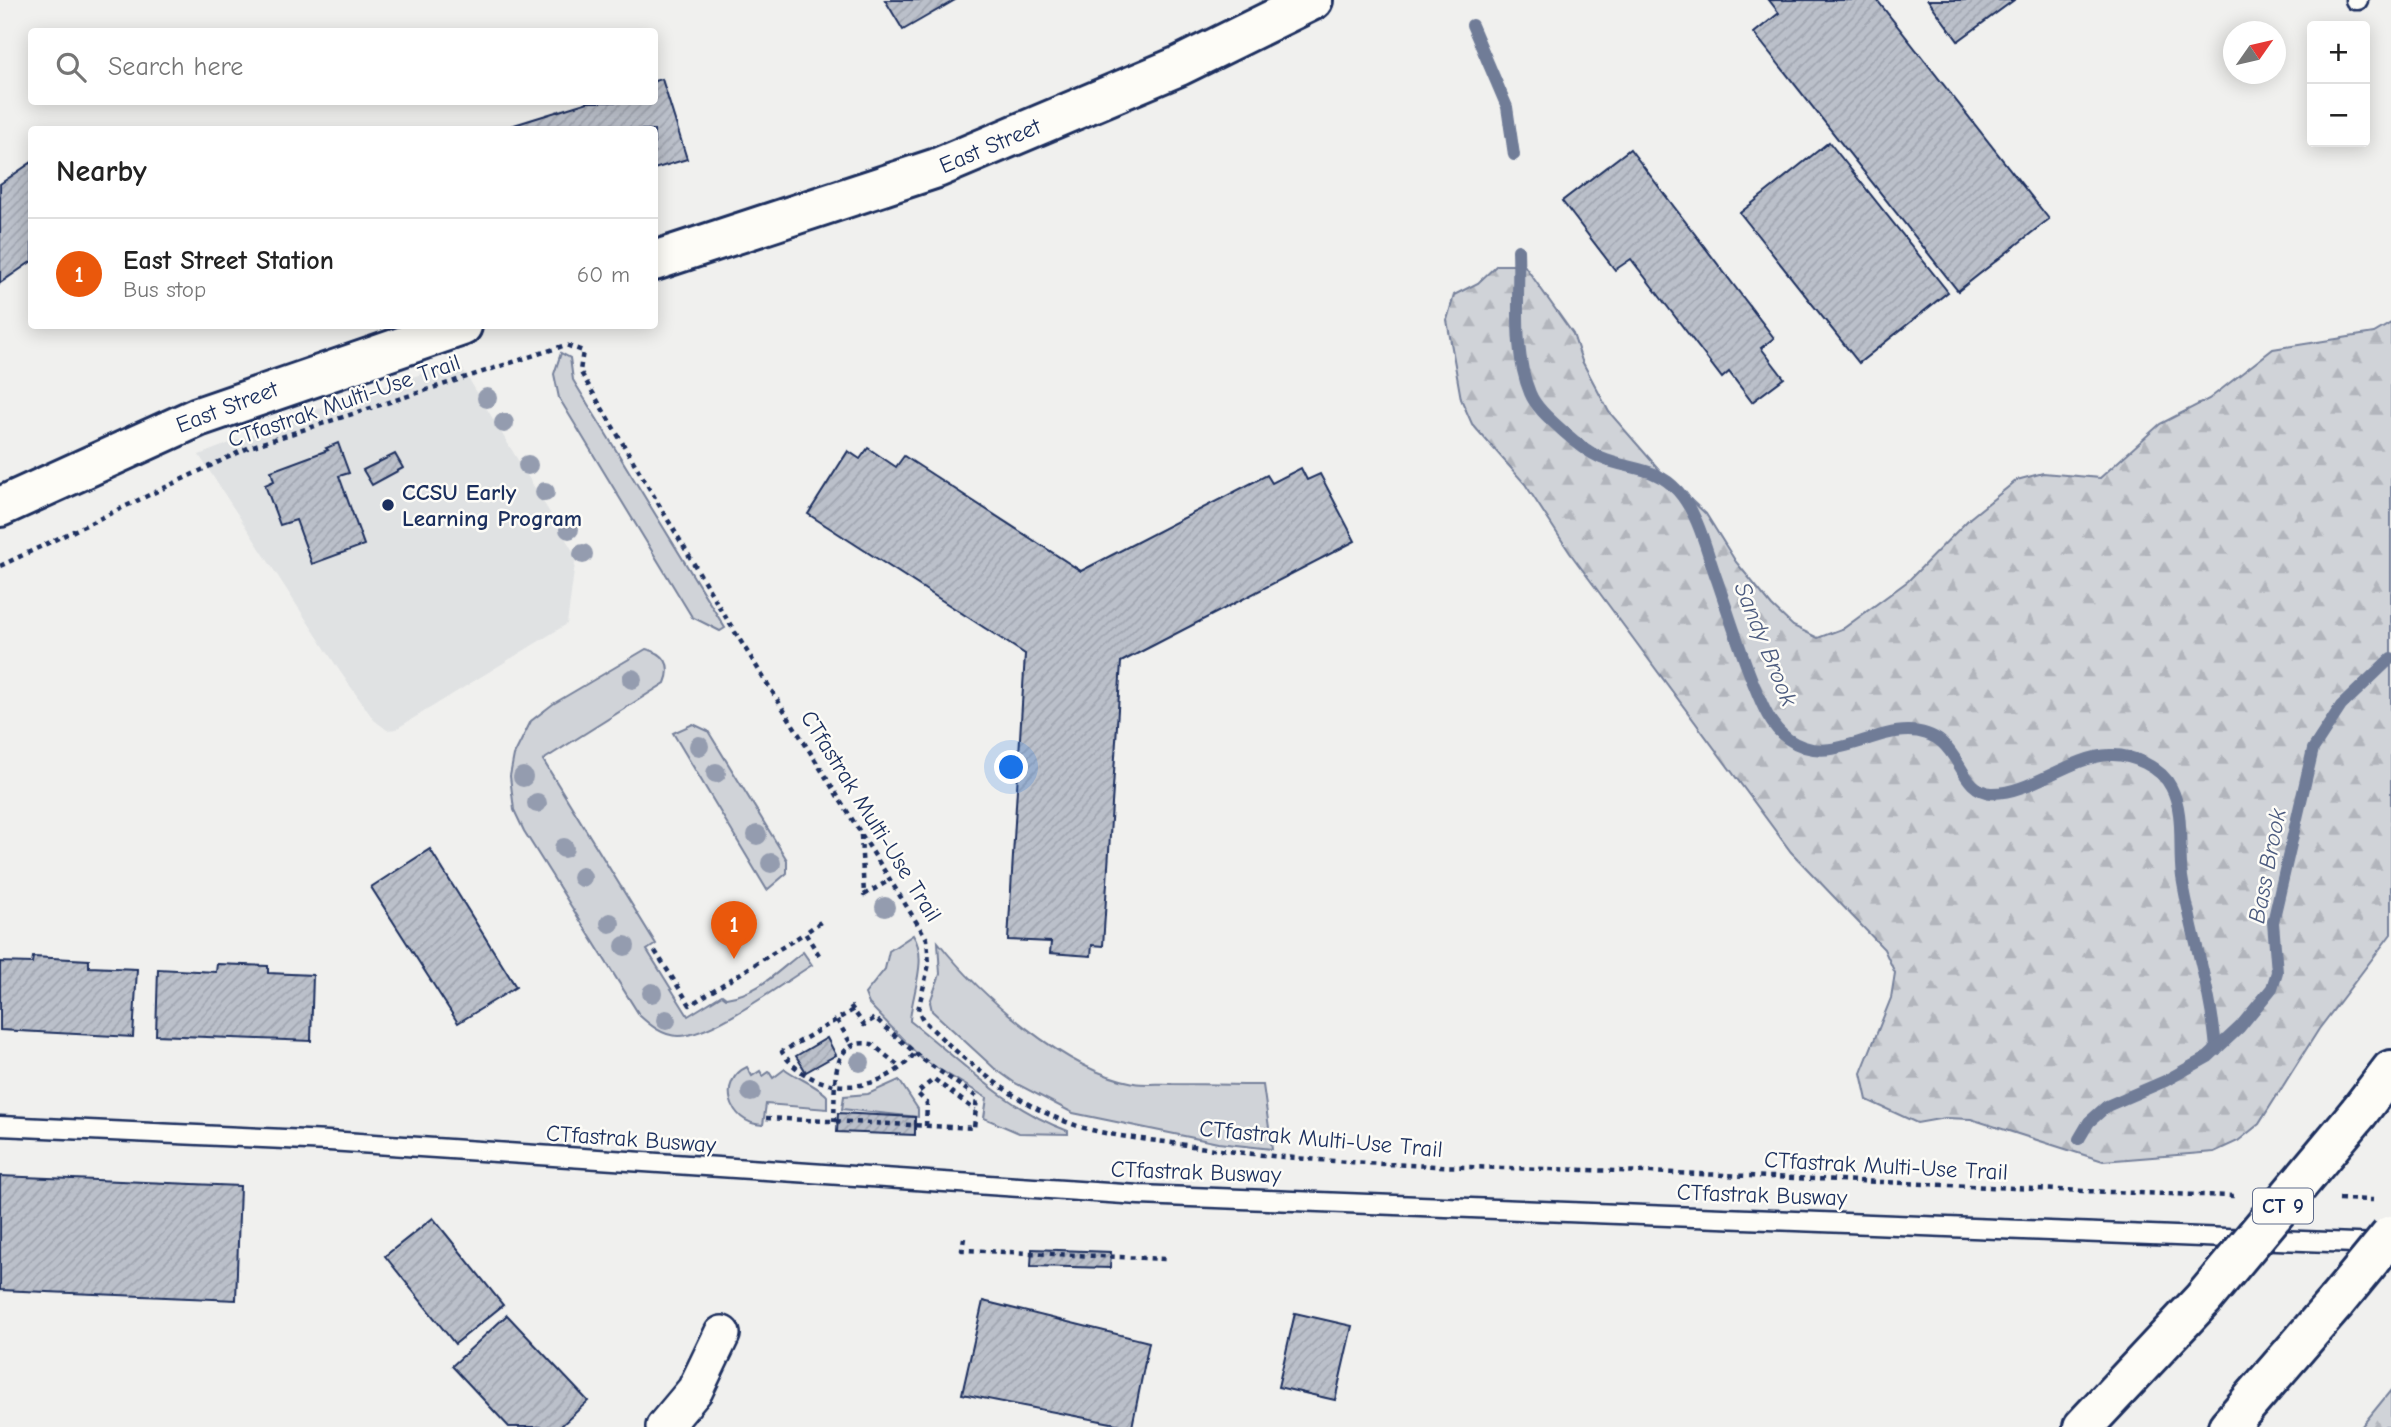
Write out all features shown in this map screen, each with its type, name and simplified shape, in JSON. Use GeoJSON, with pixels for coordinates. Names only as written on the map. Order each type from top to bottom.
{"type":"FeatureCollection","features":[{"type":"Feature","properties":{"kind":"main road","name":"East Street"},"geometry":{"type":"LineString","coordinates":[[658,260],[937,168],[1179,66],[1314,0]]}},
{"type":"Feature","properties":{"kind":"main road","name":"East Street"},"geometry":{"type":"LineString","coordinates":[[0,507],[198,417],[453,329]]}},
{"type":"Feature","properties":{"kind":"main road","name":"CT 9"},"geometry":{"type":"LineString","coordinates":[[2083,1427],[2204,1298],[2391,1070]]}},
{"type":"Feature","properties":{"kind":"main road"},"geometry":{"type":"LineString","coordinates":[[2228,1427],[2391,1235]]}},
{"type":"Feature","properties":{"kind":"street"},"geometry":{"type":"LineString","coordinates":[[664,1427],[695,1390],[722,1334]]}},
{"type":"Feature","properties":{"kind":"lane","name":"CTfastrak Busway"},"geometry":{"type":"LineString","coordinates":[[0,1126],[329,1142],[1139,1195],[2391,1245]]}},
{"type":"Feature","properties":{"kind":"path","name":"CTfastrak Multi-Use Trail"},"geometry":{"type":"LineString","coordinates":[[0,566],[250,447],[566,345],[583,351],[580,371],[720,608],[927,939],[929,964],[918,1010],[923,1020],[1014,1095],[1070,1124],[1222,1151],[1373,1164],[1646,1172],[2003,1190],[2238,1196]]}},
{"type":"Feature","properties":{"kind":"path"},"geometry":{"type":"LineString","coordinates":[[861,833],[864,895],[890,880]]}},
{"type":"Feature","properties":{"kind":"path"},"geometry":{"type":"LineString","coordinates":[[655,951],[690,1005],[822,921]]}},
{"type":"Feature","properties":{"kind":"path"},"geometry":{"type":"LineString","coordinates":[[805,933],[818,955]]}},
{"type":"Feature","properties":{"kind":"path"},"geometry":{"type":"LineString","coordinates":[[765,1118],[974,1128],[977,1097],[915,1053],[875,1018],[864,1026],[849,1004]]}},
{"type":"Feature","properties":{"kind":"path"},"geometry":{"type":"LineString","coordinates":[[853,1010],[782,1052],[808,1076],[836,1086],[861,1086],[900,1067],[915,1053]]}},
{"type":"Feature","properties":{"kind":"path"},"geometry":{"type":"LineString","coordinates":[[837,1020],[851,1044]]}},
{"type":"Feature","properties":{"kind":"path"},"geometry":{"type":"LineString","coordinates":[[835,1122],[839,1058],[851,1044],[872,1044],[900,1067]]}},
{"type":"Feature","properties":{"kind":"path"},"geometry":{"type":"LineString","coordinates":[[926,1126],[927,1103],[917,1093],[934,1079],[975,1111]]}},
{"type":"Feature","properties":{"kind":"path"},"geometry":{"type":"LineString","coordinates":[[2336,1199],[2377,1200]]}},
{"type":"Feature","properties":{"kind":"path"},"geometry":{"type":"LineString","coordinates":[[964,1238],[962,1250],[1166,1259]]}},
{"type":"Feature","properties":{"kind":"shaded area","name":"CCSU Early Learning Program"},"geometry":{"type":"Polygon","coordinates":[[[448,365],[461,366],[576,556],[567,624],[396,729],[387,730],[374,720],[339,670],[199,455],[323,407],[448,365]]]}},
{"type":"Feature","properties":{"kind":"green space"},"geometry":{"type":"Polygon","coordinates":[[[1497,265],[1524,265],[1573,334],[1582,361],[1609,412],[1663,474],[1706,514],[1736,562],[1772,606],[1793,626],[1818,638],[1844,628],[1908,581],[1970,518],[2017,480],[2043,473],[2100,478],[2160,424],[2209,399],[2273,349],[2374,333],[2391,323],[2391,934],[2319,1029],[2259,1124],[2238,1141],[2214,1152],[2103,1161],[1971,1119],[1945,1118],[1917,1123],[1867,1100],[1861,1073],[1891,998],[1895,973],[1884,949],[1791,852],[1570,553],[1525,484],[1472,424],[1461,399],[1447,320],[1454,295],[1478,283],[1497,265]]]}},
{"type":"Feature","properties":{"kind":"green space"},"geometry":{"type":"Polygon","coordinates":[[[561,353],[570,358],[573,380],[725,628],[720,631],[692,617],[559,398],[554,374],[561,353]]]}},
{"type":"Feature","properties":{"kind":"green space"},"geometry":{"type":"Polygon","coordinates":[[[646,649],[658,653],[665,660],[668,670],[665,683],[543,760],[656,944],[647,950],[688,1016],[722,995],[726,998],[738,995],[758,986],[803,952],[812,965],[727,1019],[692,1034],[678,1036],[662,1032],[640,1016],[524,831],[514,810],[510,776],[514,755],[531,721],[553,704],[646,649]]]}},
{"type":"Feature","properties":{"kind":"green space"},"geometry":{"type":"Polygon","coordinates":[[[693,724],[708,731],[787,860],[787,873],[767,890],[673,733],[693,724]]]}},
{"type":"Feature","properties":{"kind":"green space"},"geometry":{"type":"Polygon","coordinates":[[[913,935],[918,945],[919,966],[910,1021],[1004,1097],[1068,1131],[1068,1134],[1019,1133],[984,1118],[987,1098],[922,1059],[869,1004],[865,994],[885,969],[889,951],[913,935]]]}},
{"type":"Feature","properties":{"kind":"green space"},"geometry":{"type":"Polygon","coordinates":[[[938,942],[977,985],[1026,1028],[1080,1063],[1107,1076],[1139,1084],[1263,1085],[1272,1149],[1218,1143],[1073,1113],[1015,1083],[994,1068],[932,1011],[930,1002],[940,974],[938,942]]]}},
{"type":"Feature","properties":{"kind":"green space"},"geometry":{"type":"Polygon","coordinates":[[[747,1067],[752,1076],[760,1071],[763,1076],[769,1072],[773,1078],[785,1069],[824,1093],[827,1096],[827,1109],[766,1104],[763,1125],[741,1117],[734,1109],[730,1091],[732,1081],[747,1067]]]}},
{"type":"Feature","properties":{"kind":"green space"},"geometry":{"type":"Polygon","coordinates":[[[899,1080],[918,1109],[918,1117],[842,1109],[844,1096],[868,1094],[899,1080]]]}},
{"type":"Feature","properties":{"kind":"green space"},"geometry":{"type":"Polygon","coordinates":[[[2391,1390],[2391,1427],[2361,1427],[2391,1390]]]}},
{"type":"Feature","properties":{"kind":"building"},"geometry":{"type":"Polygon","coordinates":[[[885,0],[955,0],[903,30],[885,0]]]}},
{"type":"Feature","properties":{"kind":"building"},"geometry":{"type":"Polygon","coordinates":[[[1769,0],[1877,0],[2049,219],[1958,291],[1754,33],[1779,13],[1769,0]]]}},
{"type":"Feature","properties":{"kind":"building"},"geometry":{"type":"Polygon","coordinates":[[[1928,0],[2014,0],[1958,41],[1928,0]]]}},
{"type":"Feature","properties":{"kind":"building"},"geometry":{"type":"Polygon","coordinates":[[[662,79],[687,159],[658,168],[658,126],[511,126],[578,105],[658,105],[658,80],[662,79]]]}},
{"type":"Feature","properties":{"kind":"building"},"geometry":{"type":"Polygon","coordinates":[[[1829,142],[1948,292],[1859,363],[1740,213],[1829,142]]]}},
{"type":"Feature","properties":{"kind":"building"},"geometry":{"type":"Polygon","coordinates":[[[1630,149],[1774,338],[1761,348],[1784,378],[1752,402],[1729,372],[1722,378],[1631,259],[1615,270],[1562,201],[1630,149]]]}},
{"type":"Feature","properties":{"kind":"building"},"geometry":{"type":"Polygon","coordinates":[[[28,165],[28,264],[0,283],[0,184],[28,165]]]}},
{"type":"Feature","properties":{"kind":"building"},"geometry":{"type":"Polygon","coordinates":[[[338,443],[349,473],[339,476],[364,545],[312,564],[296,520],[280,525],[265,485],[274,481],[271,471],[328,450],[326,448],[338,443]]]}},
{"type":"Feature","properties":{"kind":"building"},"geometry":{"type":"Polygon","coordinates":[[[868,448],[896,467],[904,456],[1081,571],[1267,475],[1272,483],[1301,468],[1307,480],[1320,474],[1355,541],[1121,662],[1103,946],[1092,945],[1091,956],[1050,953],[1051,942],[1008,940],[1025,654],[808,514],[848,451],[860,459],[868,448]]]}},
{"type":"Feature","properties":{"kind":"building"},"geometry":{"type":"Polygon","coordinates":[[[395,454],[403,468],[372,485],[363,470],[395,454]]]}},
{"type":"Feature","properties":{"kind":"building"},"geometry":{"type":"Polygon","coordinates":[[[430,849],[516,987],[458,1023],[371,887],[430,849]]]}},
{"type":"Feature","properties":{"kind":"building"},"geometry":{"type":"Polygon","coordinates":[[[33,957],[89,960],[89,967],[137,969],[133,1037],[0,1030],[0,962],[32,963],[33,957]]]}},
{"type":"Feature","properties":{"kind":"building"},"geometry":{"type":"Polygon","coordinates":[[[217,964],[268,966],[268,973],[313,975],[311,1041],[156,1035],[158,969],[216,972],[217,964]]]}},
{"type":"Feature","properties":{"kind":"building"},"geometry":{"type":"Polygon","coordinates":[[[827,1038],[836,1055],[806,1072],[796,1056],[827,1038]]]}},
{"type":"Feature","properties":{"kind":"building"},"geometry":{"type":"Polygon","coordinates":[[[838,1113],[915,1117],[915,1135],[837,1132],[838,1113]]]}},
{"type":"Feature","properties":{"kind":"building"},"geometry":{"type":"Polygon","coordinates":[[[0,1176],[240,1186],[236,1300],[0,1290],[0,1176]]]}},
{"type":"Feature","properties":{"kind":"building"},"geometry":{"type":"Polygon","coordinates":[[[433,1218],[503,1305],[455,1344],[385,1256],[433,1218]]]}},
{"type":"Feature","properties":{"kind":"building"},"geometry":{"type":"Polygon","coordinates":[[[1032,1249],[1111,1252],[1110,1268],[1031,1266],[1032,1249]]]}},
{"type":"Feature","properties":{"kind":"building"},"geometry":{"type":"Polygon","coordinates":[[[983,1301],[1149,1342],[1132,1427],[962,1394],[983,1301]]]}},
{"type":"Feature","properties":{"kind":"building"},"geometry":{"type":"Polygon","coordinates":[[[1295,1313],[1352,1326],[1335,1400],[1278,1387],[1295,1313]]]}},
{"type":"Feature","properties":{"kind":"building"},"geometry":{"type":"Polygon","coordinates":[[[507,1315],[588,1401],[560,1427],[509,1427],[452,1366],[507,1315]]]}},
{"type":"Feature","properties":{"kind":"waterway","name":"Sandy Brook"},"geometry":{"type":"LineString","coordinates":[[1472,25],[1507,107],[1514,155]]}},
{"type":"Feature","properties":{"kind":"waterway","name":"Sandy Brook"},"geometry":{"type":"LineString","coordinates":[[1518,250],[1519,341],[1524,376],[1533,399],[1550,419],[1586,450],[1611,462],[1661,477],[1685,500],[1701,533],[1760,700],[1771,721],[1788,739],[1803,747],[1818,750],[1848,746],[1893,732],[1926,734],[1939,740],[1949,750],[1971,782],[1980,790],[1992,793],[2021,788],[2080,762],[2110,755],[2136,759],[2160,773],[2171,787],[2178,808],[2182,877],[2206,985],[2216,1050]]}},
{"type":"Feature","properties":{"kind":"waterway","name":"Bass Brook"},"geometry":{"type":"LineString","coordinates":[[2079,1139],[2089,1122],[2107,1106],[2165,1081],[2208,1057],[2240,1027],[2272,988],[2277,972],[2273,922],[2313,749],[2341,706],[2391,658]]}},
{"type":"Feature","properties":{"kind":"place","name":"CCSU Early Learning Program"},"geometry":{"type":"Point","coordinates":[388,505]}},
{"type":"Feature","properties":{"kind":"place","name":"East Street Station"},"geometry":{"type":"Point","coordinates":[734,959]}}]}
